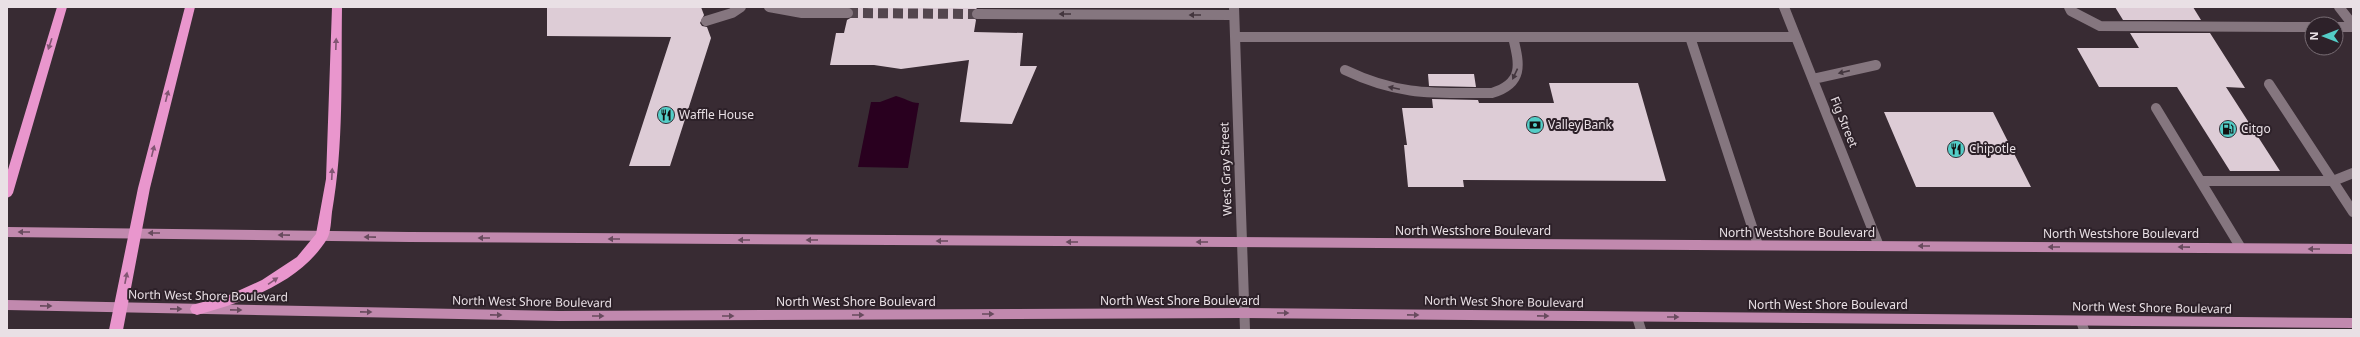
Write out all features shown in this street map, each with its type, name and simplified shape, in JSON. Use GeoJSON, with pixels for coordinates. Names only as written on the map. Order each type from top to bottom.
{"type":"FeatureCollection","features":[{"type":"Feature","properties":{"kind":"highway"},"geometry":{"type":"LineString","coordinates":[[7,193],[62,7]]}},
{"type":"Feature","properties":{"kind":"highway"},"geometry":{"type":"LineString","coordinates":[[116,330],[144,188],[190,7]]}},
{"type":"Feature","properties":{"kind":"highway"},"geometry":{"type":"LineString","coordinates":[[197,309],[231,300],[268,284],[301,261],[322,236],[332,179],[337,7]]}},
{"type":"Feature","properties":{"kind":"main road"},"geometry":{"type":"LineString","coordinates":[[7,232],[322,236],[1241,242]]}},
{"type":"Feature","properties":{"kind":"main road","name":"North Westshore Boulevard"},"geometry":{"type":"LineString","coordinates":[[1241,242],[2353,249]]}},
{"type":"Feature","properties":{"kind":"main road","name":"North West Shore Boulevard"},"geometry":{"type":"LineString","coordinates":[[7,305],[559,316],[1244,313],[1637,317],[2083,325],[2353,323]]}},
{"type":"Feature","properties":{"kind":"street"},"geometry":{"type":"LineString","coordinates":[[706,21],[732,13],[741,7]]}},
{"type":"Feature","properties":{"kind":"street"},"geometry":{"type":"LineString","coordinates":[[769,7],[802,13],[848,13]]}},
{"type":"Feature","properties":{"kind":"street","name":"Fig Street"},"geometry":{"type":"LineString","coordinates":[[1784,7],[1879,246]]}},
{"type":"Feature","properties":{"kind":"street"},"geometry":{"type":"LineString","coordinates":[[2069,7],[2071,11],[2100,26],[2304,27]]}},
{"type":"Feature","properties":{"kind":"street"},"geometry":{"type":"LineString","coordinates":[[2340,7],[2353,26]]}},
{"type":"Feature","properties":{"kind":"street"},"geometry":{"type":"LineString","coordinates":[[977,14],[1234,11]]}},
{"type":"Feature","properties":{"kind":"street","name":"West Gray Street"},"geometry":{"type":"LineString","coordinates":[[1234,11],[1244,330]]}},
{"type":"Feature","properties":{"kind":"street"},"geometry":{"type":"LineString","coordinates":[[1235,36],[1796,37]]}},
{"type":"Feature","properties":{"kind":"street"},"geometry":{"type":"LineString","coordinates":[[1345,70],[1370,82],[1394,89],[1428,93],[1492,93],[1502,90],[1515,77],[1519,65],[1514,36]]}},
{"type":"Feature","properties":{"kind":"street"},"geometry":{"type":"LineString","coordinates":[[1690,37],[1758,246]]}},
{"type":"Feature","properties":{"kind":"street"},"geometry":{"type":"LineString","coordinates":[[1813,79],[1876,65]]}},
{"type":"Feature","properties":{"kind":"street"},"geometry":{"type":"LineString","coordinates":[[2269,84],[2353,212]]}},
{"type":"Feature","properties":{"kind":"street"},"geometry":{"type":"LineString","coordinates":[[2156,108],[2241,248]]}},
{"type":"Feature","properties":{"kind":"street"},"geometry":{"type":"LineString","coordinates":[[2201,181],[2333,181],[2353,173]]}},
{"type":"Feature","properties":{"kind":"street"},"geometry":{"type":"LineString","coordinates":[[1637,317],[1641,330]]}},
{"type":"Feature","properties":{"kind":"shaded area"},"geometry":{"type":"Polygon","coordinates":[[[896,96],[919,103],[908,168],[858,167],[871,102],[880,102],[896,96]]]}},
{"type":"Feature","properties":{"kind":"building"},"geometry":{"type":"Polygon","coordinates":[[[547,7],[701,7],[704,15],[700,23],[702,26],[707,27],[711,38],[670,166],[629,166],[671,37],[547,36],[547,7]]]}},
{"type":"Feature","properties":{"kind":"building"},"geometry":{"type":"Polygon","coordinates":[[[850,7],[978,7],[971,14],[976,20],[974,32],[1023,33],[1020,66],[1037,66],[1012,124],[960,122],[969,60],[901,69],[874,65],[830,65],[836,33],[844,33],[847,20],[854,16],[854,10],[850,7]]]}},
{"type":"Feature","properties":{"kind":"building"},"geometry":{"type":"Polygon","coordinates":[[[2115,7],[2193,7],[2201,20],[2123,20],[2115,7]]]}},
{"type":"Feature","properties":{"kind":"building"},"geometry":{"type":"Polygon","coordinates":[[[2130,33],[2210,33],[2245,88],[2226,87],[2280,171],[2230,171],[2177,87],[2099,87],[2077,48],[2139,48],[2130,33]]]}},
{"type":"Feature","properties":{"kind":"building"},"geometry":{"type":"Polygon","coordinates":[[[1428,74],[1474,74],[1476,87],[1429,86],[1428,74]]]}},
{"type":"Feature","properties":{"kind":"building"},"geometry":{"type":"Polygon","coordinates":[[[1549,83],[1638,83],[1666,181],[1463,180],[1464,187],[1408,187],[1404,145],[1407,145],[1402,108],[1433,108],[1432,99],[1478,100],[1479,103],[1554,103],[1549,83]]]}},
{"type":"Feature","properties":{"kind":"building","name":"Chipotle"},"geometry":{"type":"Polygon","coordinates":[[[1884,112],[1993,112],[2031,187],[1916,187],[1884,112]]]}},
{"type":"Feature","properties":{"kind":"tunnel"},"geometry":{"type":"LineString","coordinates":[[848,13],[977,14]]}},
{"type":"Feature","properties":{"kind":"place","name":"Waffle House"},"geometry":{"type":"Point","coordinates":[666,115]}},
{"type":"Feature","properties":{"kind":"place","name":"Valley Bank"},"geometry":{"type":"Point","coordinates":[1535,125]}},
{"type":"Feature","properties":{"kind":"place","name":"Citgo"},"geometry":{"type":"Point","coordinates":[2228,129]}},
{"type":"Feature","properties":{"kind":"place","name":"Chipotle"},"geometry":{"type":"Point","coordinates":[1956,149]}}]}
